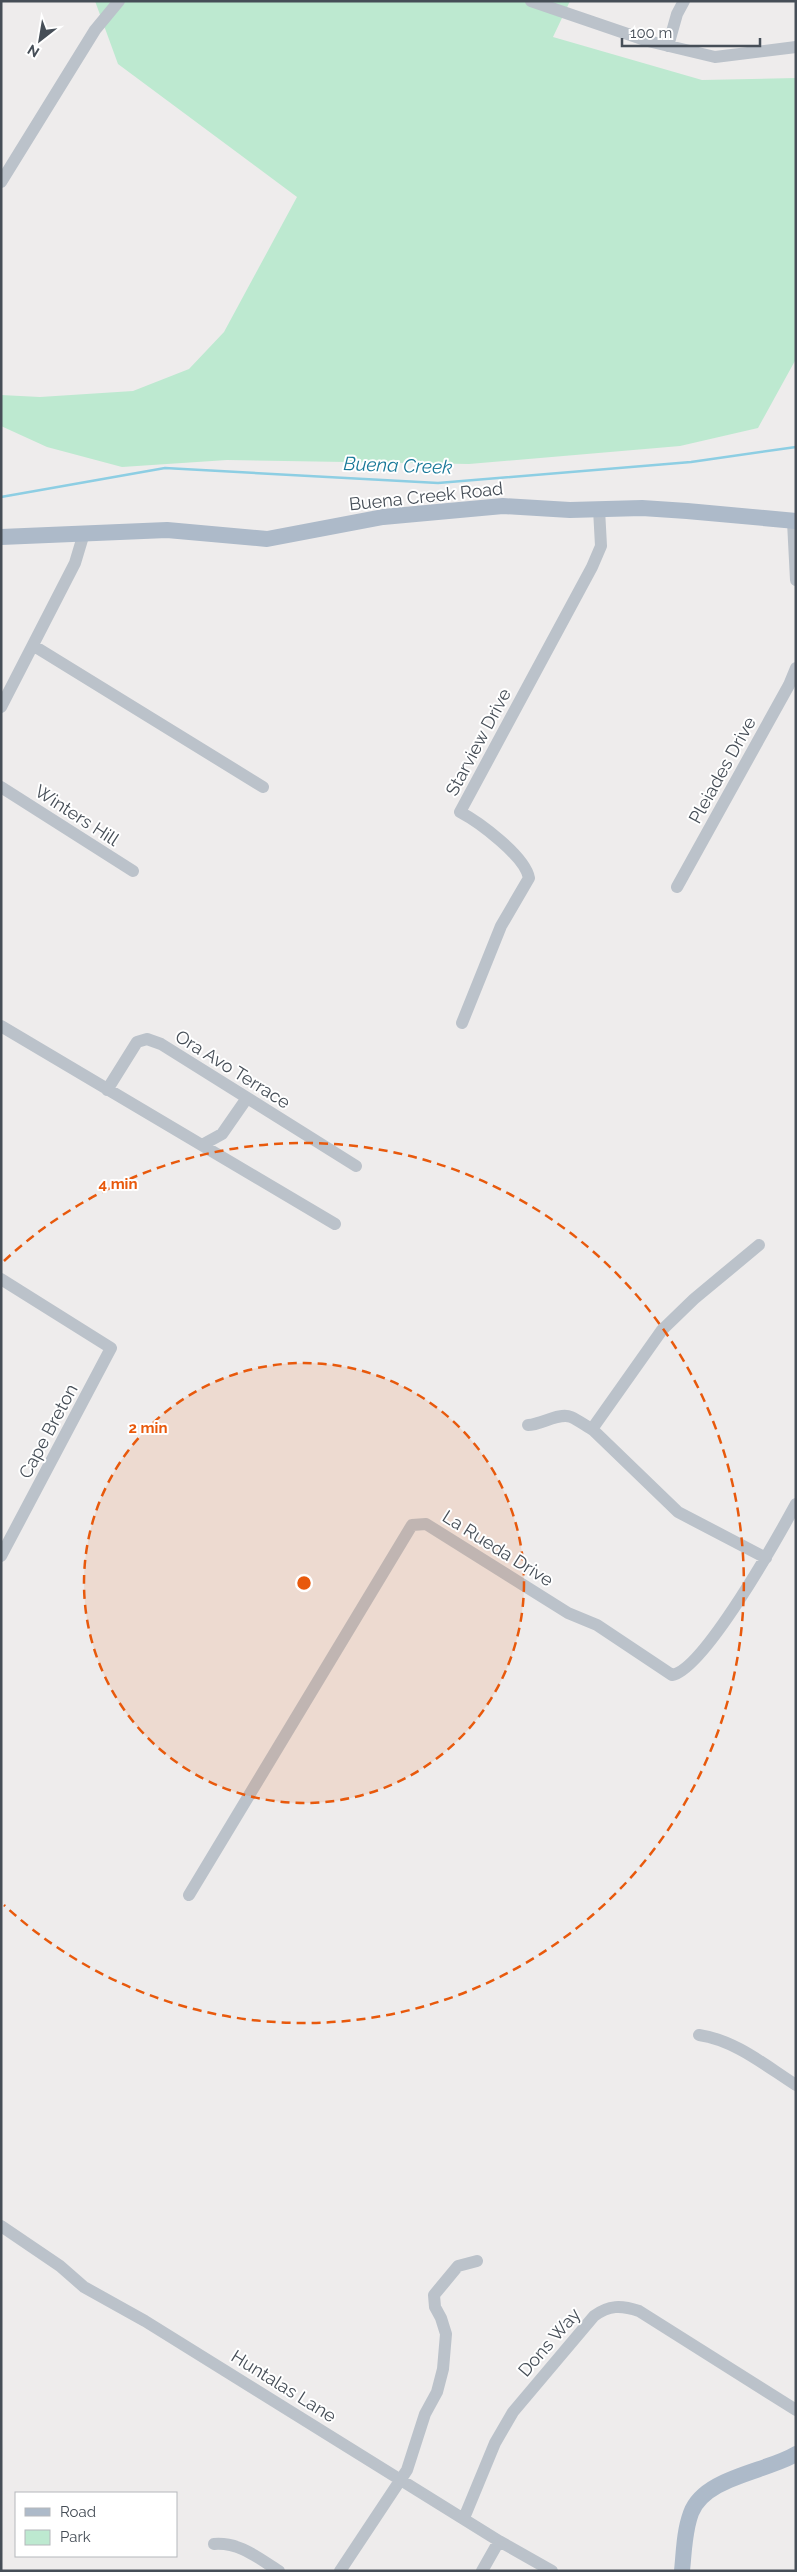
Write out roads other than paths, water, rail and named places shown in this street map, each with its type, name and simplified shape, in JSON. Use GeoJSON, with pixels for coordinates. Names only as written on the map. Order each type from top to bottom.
{"type":"FeatureCollection","features":[{"type":"Feature","properties":{"kind":"main road","name":"Buena Creek Road"},"geometry":{"type":"LineString","coordinates":[[1,537],[167,530],[267,539],[383,517],[503,506],[570,510],[686,511],[794,521]]}},
{"type":"Feature","properties":{"kind":"main road"},"geometry":{"type":"LineString","coordinates":[[682,2571],[686,2529],[691,2511],[704,2494],[721,2484],[796,2454]]}},
{"type":"Feature","properties":{"kind":"street"},"geometry":{"type":"LineString","coordinates":[[1,182],[96,30],[119,1]]}},
{"type":"Feature","properties":{"kind":"street"},"geometry":{"type":"LineString","coordinates":[[531,1],[668,46],[716,57],[796,47]]}},
{"type":"Feature","properties":{"kind":"street"},"geometry":{"type":"LineString","coordinates":[[668,46],[677,14],[684,1]]}},
{"type":"Feature","properties":{"kind":"street","name":"Starview Drive"},"geometry":{"type":"LineString","coordinates":[[462,1023],[501,926],[529,878],[527,868],[506,847],[476,820],[460,812],[592,567],[601,546],[599,509]]}},
{"type":"Feature","properties":{"kind":"street"},"geometry":{"type":"LineString","coordinates":[[794,521],[796,580]]}},
{"type":"Feature","properties":{"kind":"street"},"geometry":{"type":"LineString","coordinates":[[1,707],[76,564],[84,532]]}},
{"type":"Feature","properties":{"kind":"street"},"geometry":{"type":"LineString","coordinates":[[34,646],[262,787]]}},
{"type":"Feature","properties":{"kind":"street","name":"Pleiades Drive"},"geometry":{"type":"LineString","coordinates":[[678,887],[789,685],[796,668]]}},
{"type":"Feature","properties":{"kind":"street","name":"Winters Hill"},"geometry":{"type":"LineString","coordinates":[[1,787],[133,871]]}},
{"type":"Feature","properties":{"kind":"street"},"geometry":{"type":"LineString","coordinates":[[1,1026],[334,1224]]}},
{"type":"Feature","properties":{"kind":"street","name":"Ora Avo Terrace"},"geometry":{"type":"LineString","coordinates":[[107,1090],[137,1042],[147,1039],[161,1044],[356,1166]]}},
{"type":"Feature","properties":{"kind":"street"},"geometry":{"type":"LineString","coordinates":[[202,1145],[222,1134],[247,1098]]}},
{"type":"Feature","properties":{"kind":"street"},"geometry":{"type":"LineString","coordinates":[[593,1430],[662,1330],[694,1299],[759,1245]]}},
{"type":"Feature","properties":{"kind":"street","name":"Cape Breton"},"geometry":{"type":"LineString","coordinates":[[1,1279],[111,1348],[1,1556]]}},
{"type":"Feature","properties":{"kind":"street"},"geometry":{"type":"LineString","coordinates":[[528,1426],[558,1417],[571,1417],[593,1430],[678,1512],[766,1558]]}},
{"type":"Feature","properties":{"kind":"street","name":"La Rueda Drive"},"geometry":{"type":"LineString","coordinates":[[189,1895],[412,1525],[426,1524],[568,1613],[597,1625],[672,1675],[679,1674],[696,1660],[766,1558],[796,1504]]}},
{"type":"Feature","properties":{"kind":"street"},"geometry":{"type":"LineString","coordinates":[[699,2034],[716,2037],[724,2041],[755,2058],[796,2086]]}},
{"type":"Feature","properties":{"kind":"street","name":"Huntalas Lane"},"geometry":{"type":"LineString","coordinates":[[1,2226],[60,2266],[84,2287],[145,2321],[499,2541],[552,2571]]}},
{"type":"Feature","properties":{"kind":"street"},"geometry":{"type":"LineString","coordinates":[[340,2571],[411,2460],[425,2414],[437,2392],[443,2369],[446,2334],[433,2299],[458,2266],[477,2261]]}},
{"type":"Feature","properties":{"kind":"street","name":"Dons Way"},"geometry":{"type":"LineString","coordinates":[[464,2518],[495,2443],[513,2412],[594,2316],[606,2308],[623,2306],[639,2310],[796,2410]]}},
{"type":"Feature","properties":{"kind":"street"},"geometry":{"type":"LineString","coordinates":[[482,2571],[499,2541]]}},
{"type":"Feature","properties":{"kind":"street"},"geometry":{"type":"LineString","coordinates":[[214,2544],[238,2545],[279,2571]]}},
{"type":"Feature","properties":{"kind":"waterway","name":"Buena Creek"},"geometry":{"type":"LineString","coordinates":[[1,497],[165,468],[438,483],[691,462],[796,447]]}}]}
